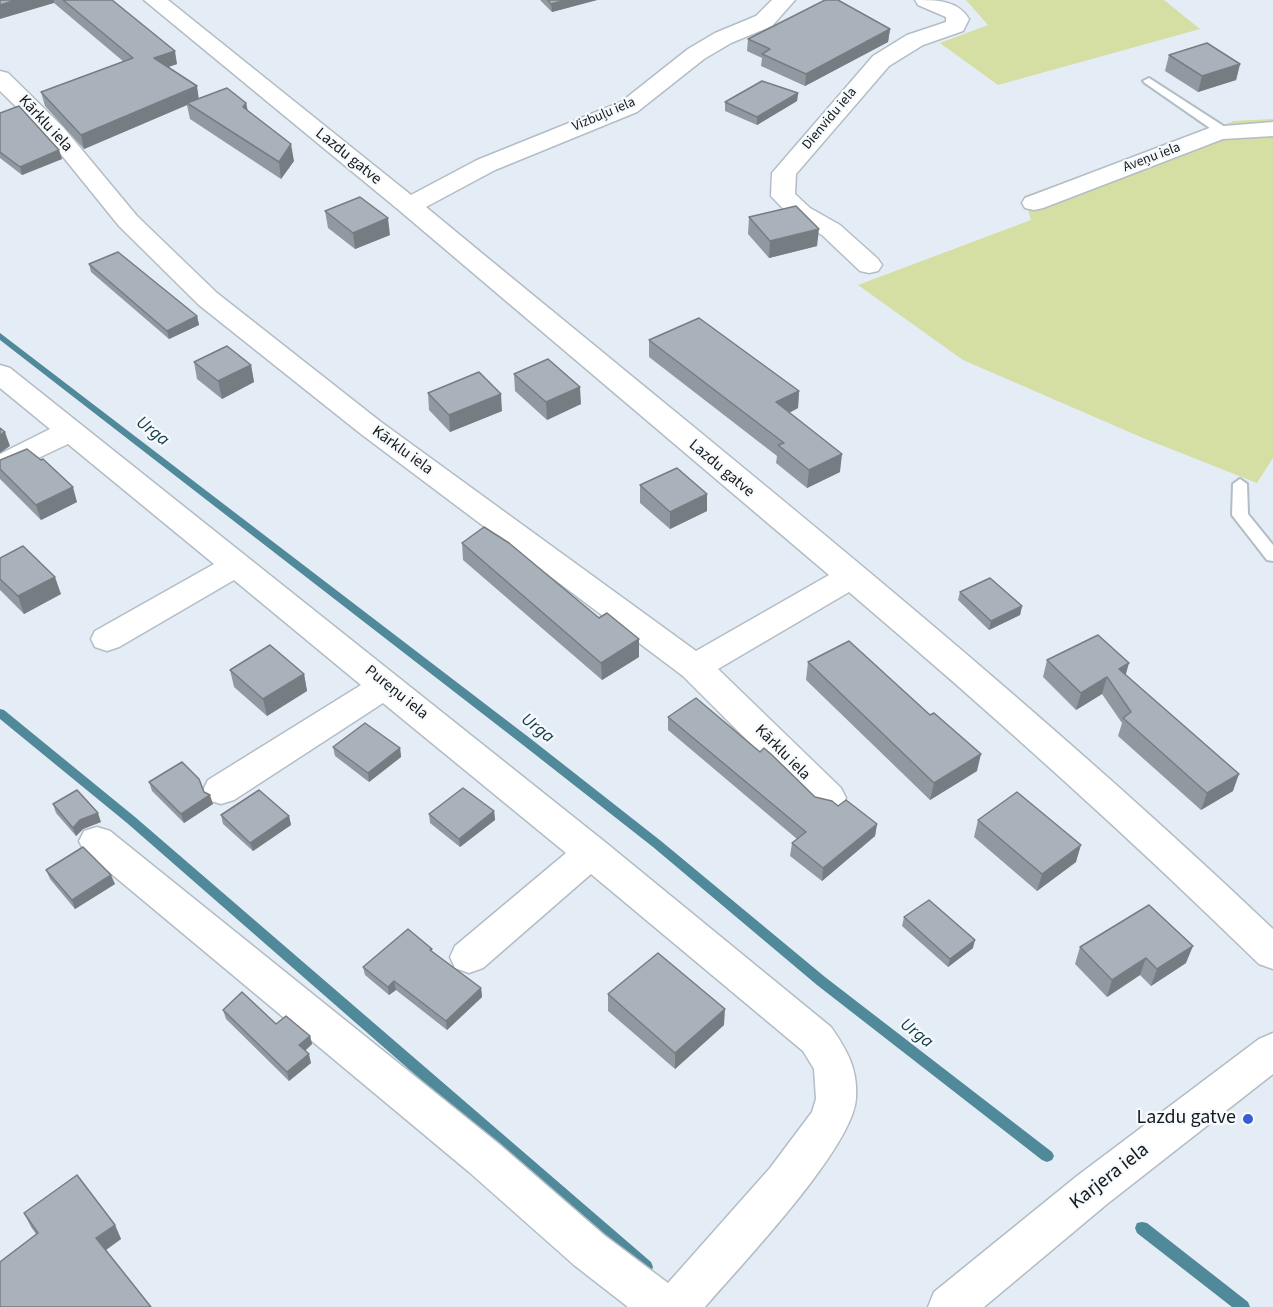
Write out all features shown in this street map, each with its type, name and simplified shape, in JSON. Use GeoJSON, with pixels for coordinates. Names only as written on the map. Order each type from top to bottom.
{"type":"FeatureCollection","features":[{"type":"Feature","properties":{"kind":"street","name":"Lazdu gatve"},"geometry":{"type":"LineString","coordinates":[[155,0],[409,206],[995,696],[1180,863],[1273,952]]}},
{"type":"Feature","properties":{"kind":"street","name":"Vizbuļu iela"},"geometry":{"type":"LineString","coordinates":[[409,206],[486,165],[629,107],[651,92],[696,54],[723,38],[764,21],[784,0]]}},
{"type":"Feature","properties":{"kind":"street","name":"Dienvidu iela"},"geometry":{"type":"LineString","coordinates":[[868,265],[831,230],[801,213],[783,196],[784,173],[881,61],[915,40],[955,26],[958,19],[955,14],[926,0]]}},
{"type":"Feature","properties":{"kind":"street","name":"Kārklu iela"},"geometry":{"type":"LineString","coordinates":[[0,78],[55,132],[128,221],[208,299],[371,428],[695,667],[828,798]]}},
{"type":"Feature","properties":{"kind":"street","name":"Aveņu iela"},"geometry":{"type":"LineString","coordinates":[[1034,203],[1224,132],[1273,129]]}},
{"type":"Feature","properties":{"kind":"street","name":"Pureņu iela"},"geometry":{"type":"LineString","coordinates":[[0,374],[592,852],[791,1015],[817,1039],[834,1065],[836,1099],[831,1120],[785,1182],[676,1307]]}},
{"type":"Feature","properties":{"kind":"street"},"geometry":{"type":"LineString","coordinates":[[0,466],[70,431]]}},
{"type":"Feature","properties":{"kind":"street"},"geometry":{"type":"LineString","coordinates":[[106,639],[238,564]]}},
{"type":"Feature","properties":{"kind":"street"},"geometry":{"type":"LineString","coordinates":[[695,667],[850,577]]}},
{"type":"Feature","properties":{"kind":"street"},"geometry":{"type":"LineString","coordinates":[[221,790],[386,685]]}},
{"type":"Feature","properties":{"kind":"street"},"geometry":{"type":"LineString","coordinates":[[97,841],[475,1150],[589,1250],[664,1307]]}},
{"type":"Feature","properties":{"kind":"street"},"geometry":{"type":"LineString","coordinates":[[469,957],[592,852]]}},
{"type":"Feature","properties":{"kind":"street","name":"Karjera iela"},"geometry":{"type":"LineString","coordinates":[[950,1307],[1092,1190],[1273,1052]]}},
{"type":"Feature","properties":{"kind":"lane"},"geometry":{"type":"LineString","coordinates":[[1149,81],[1224,132]]}},
{"type":"Feature","properties":{"kind":"lane"},"geometry":{"type":"LineString","coordinates":[[1240,484],[1240,514],[1273,556]]}},
{"type":"Feature","properties":{"kind":"green space"},"geometry":{"type":"Polygon","coordinates":[[[966,0],[1164,0],[1200,29],[998,85],[940,43],[988,25],[966,0]]]}},
{"type":"Feature","properties":{"kind":"green space"},"geometry":{"type":"Polygon","coordinates":[[[1273,119],[1273,458],[1257,483],[1143,438],[963,360],[858,285],[1031,220],[1024,196],[1234,121],[1273,119]]]}},
{"type":"Feature","properties":{"kind":"building"},"geometry":{"type":"Polygon","coordinates":[[[0,0],[16,0],[0,5],[0,0]]]}},
{"type":"Feature","properties":{"kind":"building"},"geometry":{"type":"Polygon","coordinates":[[[63,0],[112,0],[175,51],[154,58],[197,86],[81,135],[41,92],[133,58],[63,0]]]}},
{"type":"Feature","properties":{"kind":"building"},"geometry":{"type":"Polygon","coordinates":[[[548,0],[566,0],[551,4],[548,0]]]}},
{"type":"Feature","properties":{"kind":"building"},"geometry":{"type":"Polygon","coordinates":[[[825,0],[838,0],[890,29],[806,74],[762,54],[770,49],[748,39],[825,0]]]}},
{"type":"Feature","properties":{"kind":"building"},"geometry":{"type":"Polygon","coordinates":[[[1207,43],[1240,64],[1202,76],[1169,55],[1207,43]]]}},
{"type":"Feature","properties":{"kind":"building"},"geometry":{"type":"Polygon","coordinates":[[[762,81],[798,93],[757,117],[725,102],[762,81]]]}},
{"type":"Feature","properties":{"kind":"building"},"geometry":{"type":"Polygon","coordinates":[[[227,88],[246,103],[243,107],[291,144],[279,162],[187,103],[227,88]]]}},
{"type":"Feature","properties":{"kind":"building"},"geometry":{"type":"Polygon","coordinates":[[[19,106],[59,150],[20,167],[0,152],[0,113],[19,106]]]}},
{"type":"Feature","properties":{"kind":"building"},"geometry":{"type":"Polygon","coordinates":[[[360,197],[388,218],[353,233],[325,211],[360,197]]]}},
{"type":"Feature","properties":{"kind":"building"},"geometry":{"type":"Polygon","coordinates":[[[796,206],[819,229],[770,241],[749,217],[796,206]]]}},
{"type":"Feature","properties":{"kind":"building"},"geometry":{"type":"Polygon","coordinates":[[[118,252],[197,316],[167,331],[89,264],[118,252]]]}},
{"type":"Feature","properties":{"kind":"building"},"geometry":{"type":"Polygon","coordinates":[[[699,318],[799,391],[776,402],[842,454],[809,470],[778,445],[784,443],[649,340],[699,318]]]}},
{"type":"Feature","properties":{"kind":"building"},"geometry":{"type":"Polygon","coordinates":[[[227,346],[251,365],[218,381],[194,362],[227,346]]]}},
{"type":"Feature","properties":{"kind":"building"},"geometry":{"type":"Polygon","coordinates":[[[548,359],[580,387],[546,402],[514,374],[548,359]]]}},
{"type":"Feature","properties":{"kind":"building"},"geometry":{"type":"Polygon","coordinates":[[[479,372],[501,394],[449,415],[428,393],[479,372]]]}},
{"type":"Feature","properties":{"kind":"building"},"geometry":{"type":"Polygon","coordinates":[[[27,449],[41,460],[43,459],[73,487],[36,505],[0,469],[0,460],[27,449]]]}},
{"type":"Feature","properties":{"kind":"building"},"geometry":{"type":"Polygon","coordinates":[[[677,468],[707,494],[670,512],[640,485],[677,468]]]}},
{"type":"Feature","properties":{"kind":"building"},"geometry":{"type":"Polygon","coordinates":[[[484,527],[509,543],[599,618],[607,613],[639,639],[601,663],[462,543],[484,527]]]}},
{"type":"Feature","properties":{"kind":"building"},"geometry":{"type":"Polygon","coordinates":[[[23,546],[55,577],[18,596],[0,579],[0,558],[23,546]]]}},
{"type":"Feature","properties":{"kind":"building"},"geometry":{"type":"Polygon","coordinates":[[[990,578],[1022,606],[991,621],[960,592],[990,578]]]}},
{"type":"Feature","properties":{"kind":"building"},"geometry":{"type":"Polygon","coordinates":[[[1098,635],[1129,663],[1119,669],[1239,774],[1207,793],[1123,718],[1131,712],[1107,677],[1081,693],[1047,660],[1098,635]]]}},
{"type":"Feature","properties":{"kind":"building"},"geometry":{"type":"Polygon","coordinates":[[[849,641],[930,715],[934,713],[981,754],[934,783],[808,662],[849,641]]]}},
{"type":"Feature","properties":{"kind":"building"},"geometry":{"type":"Polygon","coordinates":[[[270,645],[304,674],[263,699],[230,670],[270,645]]]}},
{"type":"Feature","properties":{"kind":"building"},"geometry":{"type":"Polygon","coordinates":[[[696,698],[760,752],[764,748],[815,797],[832,801],[838,806],[846,800],[877,824],[823,868],[792,843],[806,832],[668,717],[696,698]]]}},
{"type":"Feature","properties":{"kind":"building"},"geometry":{"type":"Polygon","coordinates":[[[365,723],[400,748],[368,773],[333,747],[365,723]]]}},
{"type":"Feature","properties":{"kind":"building"},"geometry":{"type":"Polygon","coordinates":[[[182,762],[199,779],[204,792],[210,795],[181,814],[149,782],[182,762]]]}},
{"type":"Feature","properties":{"kind":"building"},"geometry":{"type":"Polygon","coordinates":[[[463,788],[494,811],[459,839],[429,814],[463,788]]]}},
{"type":"Feature","properties":{"kind":"building"},"geometry":{"type":"Polygon","coordinates":[[[77,790],[98,813],[80,820],[73,828],[53,804],[77,790]]]}},
{"type":"Feature","properties":{"kind":"building"},"geometry":{"type":"Polygon","coordinates":[[[259,790],[289,816],[250,843],[221,815],[259,790]]]}},
{"type":"Feature","properties":{"kind":"building"},"geometry":{"type":"Polygon","coordinates":[[[1017,792],[1081,845],[1042,874],[978,820],[1017,792]]]}},
{"type":"Feature","properties":{"kind":"building"},"geometry":{"type":"Polygon","coordinates":[[[83,847],[111,875],[72,900],[46,870],[83,847]]]}},
{"type":"Feature","properties":{"kind":"building"},"geometry":{"type":"Polygon","coordinates":[[[929,900],[975,940],[950,959],[904,917],[929,900]]]}},
{"type":"Feature","properties":{"kind":"building"},"geometry":{"type":"Polygon","coordinates":[[[1149,905],[1193,946],[1157,969],[1146,958],[1112,980],[1080,947],[1149,905]]]}},
{"type":"Feature","properties":{"kind":"building"},"geometry":{"type":"Polygon","coordinates":[[[408,929],[432,949],[430,950],[481,988],[446,1021],[394,981],[388,987],[363,967],[408,929]]]}},
{"type":"Feature","properties":{"kind":"building"},"geometry":{"type":"Polygon","coordinates":[[[658,953],[725,1009],[675,1053],[608,994],[658,953]]]}},
{"type":"Feature","properties":{"kind":"building"},"geometry":{"type":"Polygon","coordinates":[[[242,992],[276,1024],[286,1016],[310,1036],[299,1045],[309,1054],[287,1072],[223,1010],[242,992]]]}},
{"type":"Feature","properties":{"kind":"building"},"geometry":{"type":"Polygon","coordinates":[[[77,1175],[115,1225],[96,1238],[151,1307],[0,1307],[0,1262],[38,1233],[24,1213],[77,1175]]]}},
{"type":"Feature","properties":{"kind":"waterway","name":"Urga"},"geometry":{"type":"LineString","coordinates":[[0,336],[527,742],[657,844],[821,981],[1047,1156]]}},
{"type":"Feature","properties":{"kind":"waterway"},"geometry":{"type":"LineString","coordinates":[[0,713],[131,820],[646,1267]]}},
{"type":"Feature","properties":{"kind":"waterway","name":"Urga"},"geometry":{"type":"LineString","coordinates":[[1142,1228],[1243,1307]]}},
{"type":"Feature","properties":{"kind":"place","name":"Lazdu gatve"},"geometry":{"type":"Point","coordinates":[1248,1119]}}]}
